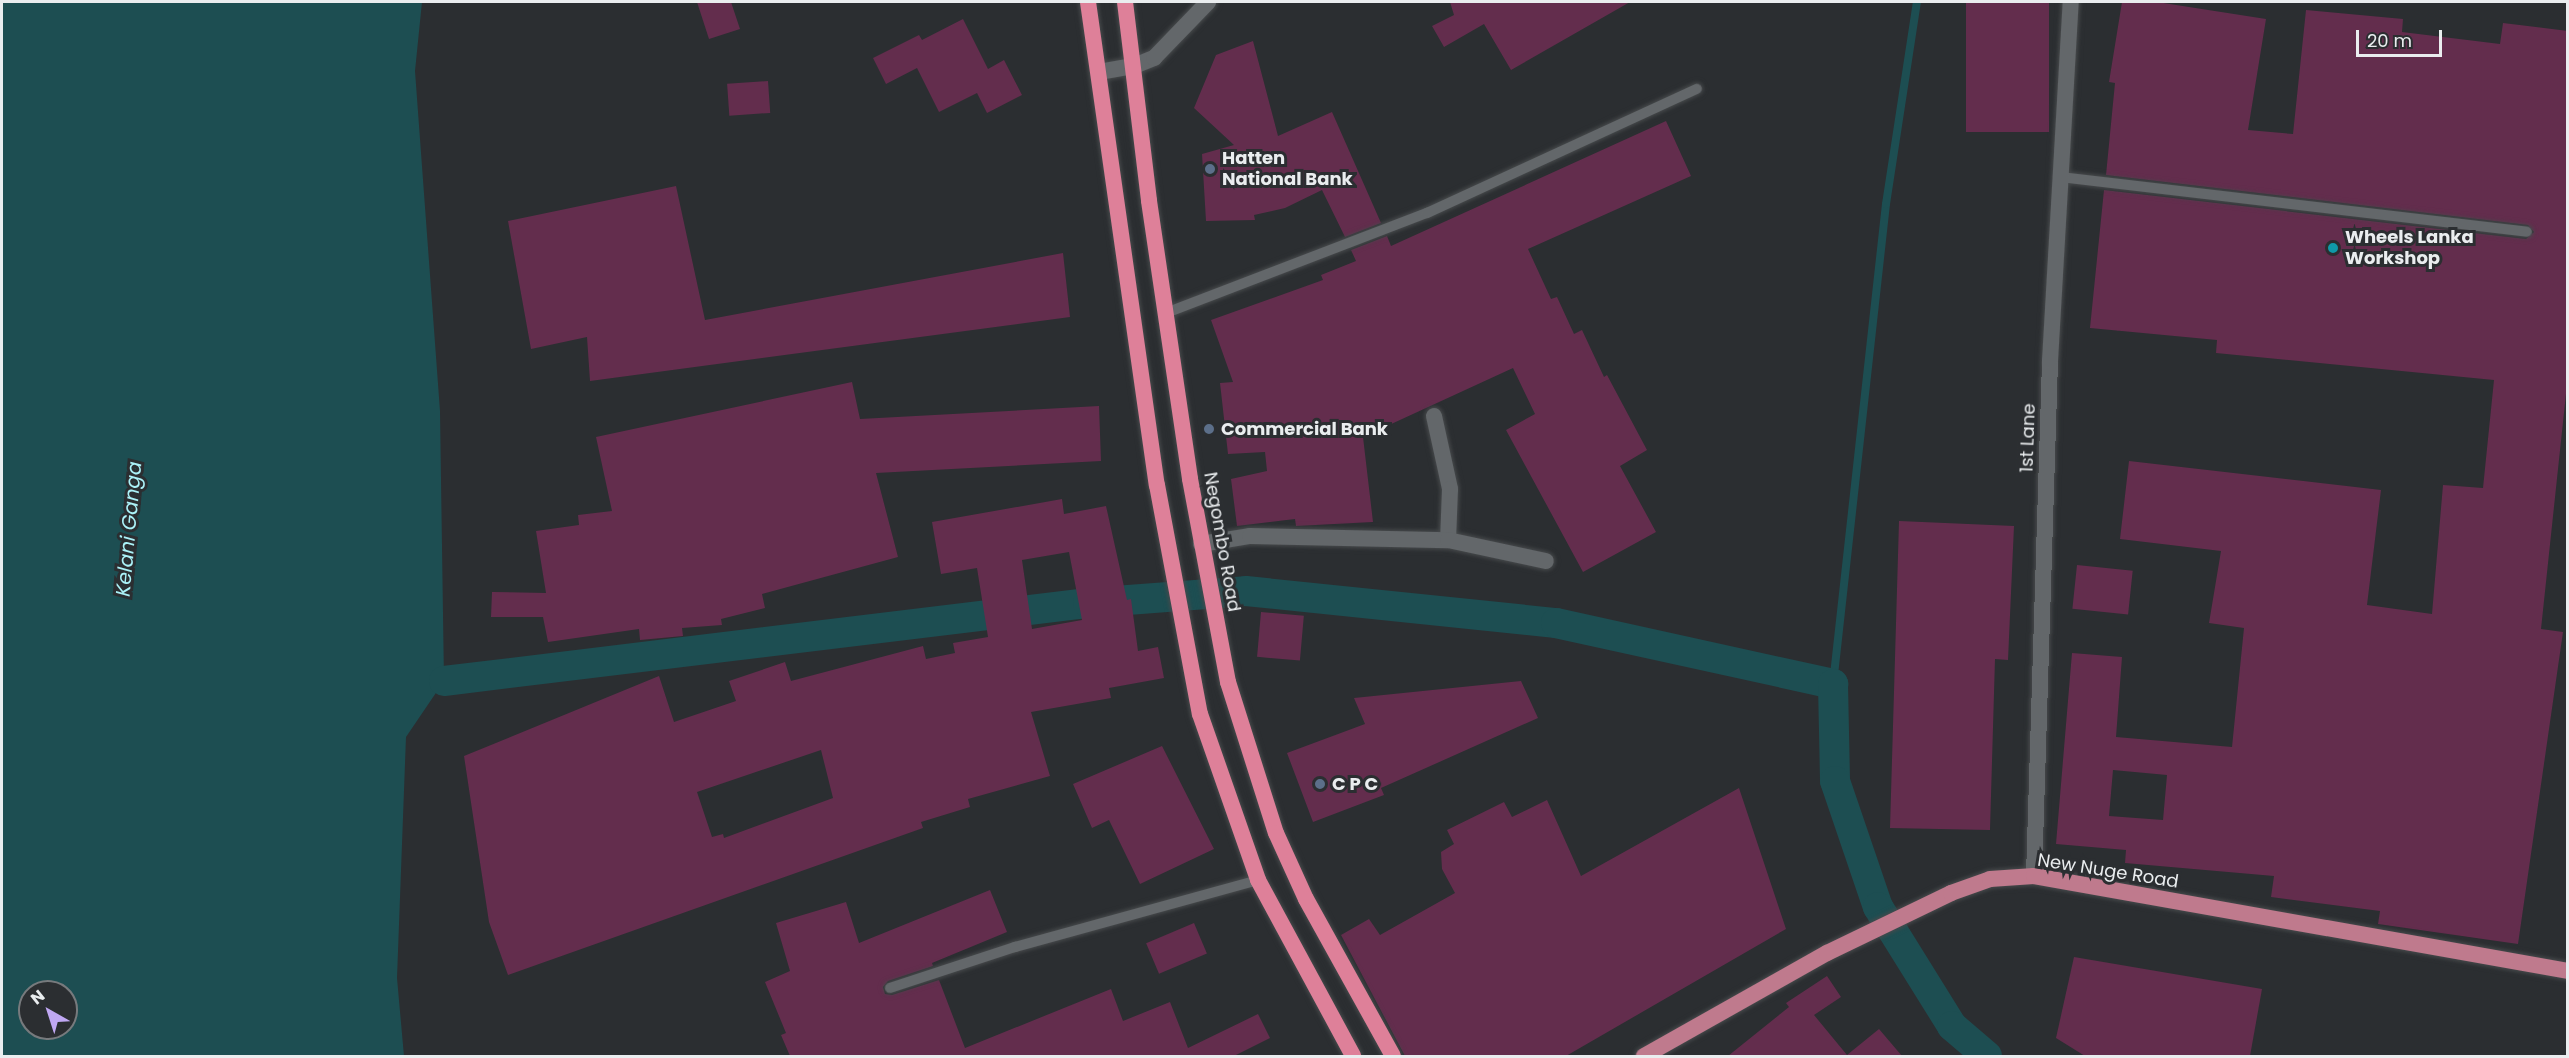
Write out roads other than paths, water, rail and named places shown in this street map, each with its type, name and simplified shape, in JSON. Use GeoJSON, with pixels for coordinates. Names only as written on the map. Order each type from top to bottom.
{"type":"FeatureCollection","features":[{"type":"Feature","properties":{"kind":"highway"},"geometry":{"type":"LineString","coordinates":[[1088,2],[1170,561],[1200,714],[1258,880],[1353,1056]]}},
{"type":"Feature","properties":{"kind":"highway","name":"Negombo Road"},"geometry":{"type":"LineString","coordinates":[[1125,2],[1166,313],[1202,550],[1228,682],[1276,833],[1306,899],[1393,1056]]}},
{"type":"Feature","properties":{"kind":"main road","name":"New Nuge Road"},"geometry":{"type":"LineString","coordinates":[[1644,1056],[1827,953],[1951,893],[1990,879],[2034,876],[2568,971]]}},
{"type":"Feature","properties":{"kind":"street"},"geometry":{"type":"LineString","coordinates":[[1099,72],[1134,66],[1154,58],[1208,2]]}},
{"type":"Feature","properties":{"kind":"street","name":"1st Lane"},"geometry":{"type":"LineString","coordinates":[[2034,876],[2050,361],[2071,2]]}},
{"type":"Feature","properties":{"kind":"street"},"geometry":{"type":"LineString","coordinates":[[1434,416],[1449,489],[1448,540]]}},
{"type":"Feature","properties":{"kind":"street"},"geometry":{"type":"LineString","coordinates":[[1202,550],[1250,536],[1448,540],[1546,561]]}},
{"type":"Feature","properties":{"kind":"lane"},"geometry":{"type":"LineString","coordinates":[[1166,313],[1427,213],[1697,89]]}},
{"type":"Feature","properties":{"kind":"lane"},"geometry":{"type":"LineString","coordinates":[[2061,177],[2526,232]]}},
{"type":"Feature","properties":{"kind":"lane"},"geometry":{"type":"LineString","coordinates":[[890,988],[1015,947],[1258,880]]}},
{"type":"Feature","properties":{"kind":"water","name":"Kelani Ganga"},"geometry":{"type":"Polygon","coordinates":[[[2,2],[422,2],[415,71],[440,411],[444,681],[406,737],[397,978],[404,1056],[2,1056],[2,2]]]}},
{"type":"Feature","properties":{"kind":"waterway"},"geometry":{"type":"LineString","coordinates":[[1833,684],[1886,204],[1917,2]]}},
{"type":"Feature","properties":{"kind":"waterway"},"geometry":{"type":"LineString","coordinates":[[444,681],[1088,603],[1246,591],[1556,623],[1833,684],[1835,781],[1878,907],[1952,1026],[1987,1056]]}},
{"type":"Feature","properties":{"kind":"place","name":"Hatten National Bank"},"geometry":{"type":"Point","coordinates":[1210,169]}},
{"type":"Feature","properties":{"kind":"place","name":"Wheels Lanka Workshop"},"geometry":{"type":"Point","coordinates":[2333,248]}},
{"type":"Feature","properties":{"kind":"place","name":"Commercial Bank"},"geometry":{"type":"Point","coordinates":[1209,429]}},
{"type":"Feature","properties":{"kind":"place","name":"C P C"},"geometry":{"type":"Point","coordinates":[1320,784]}}]}
